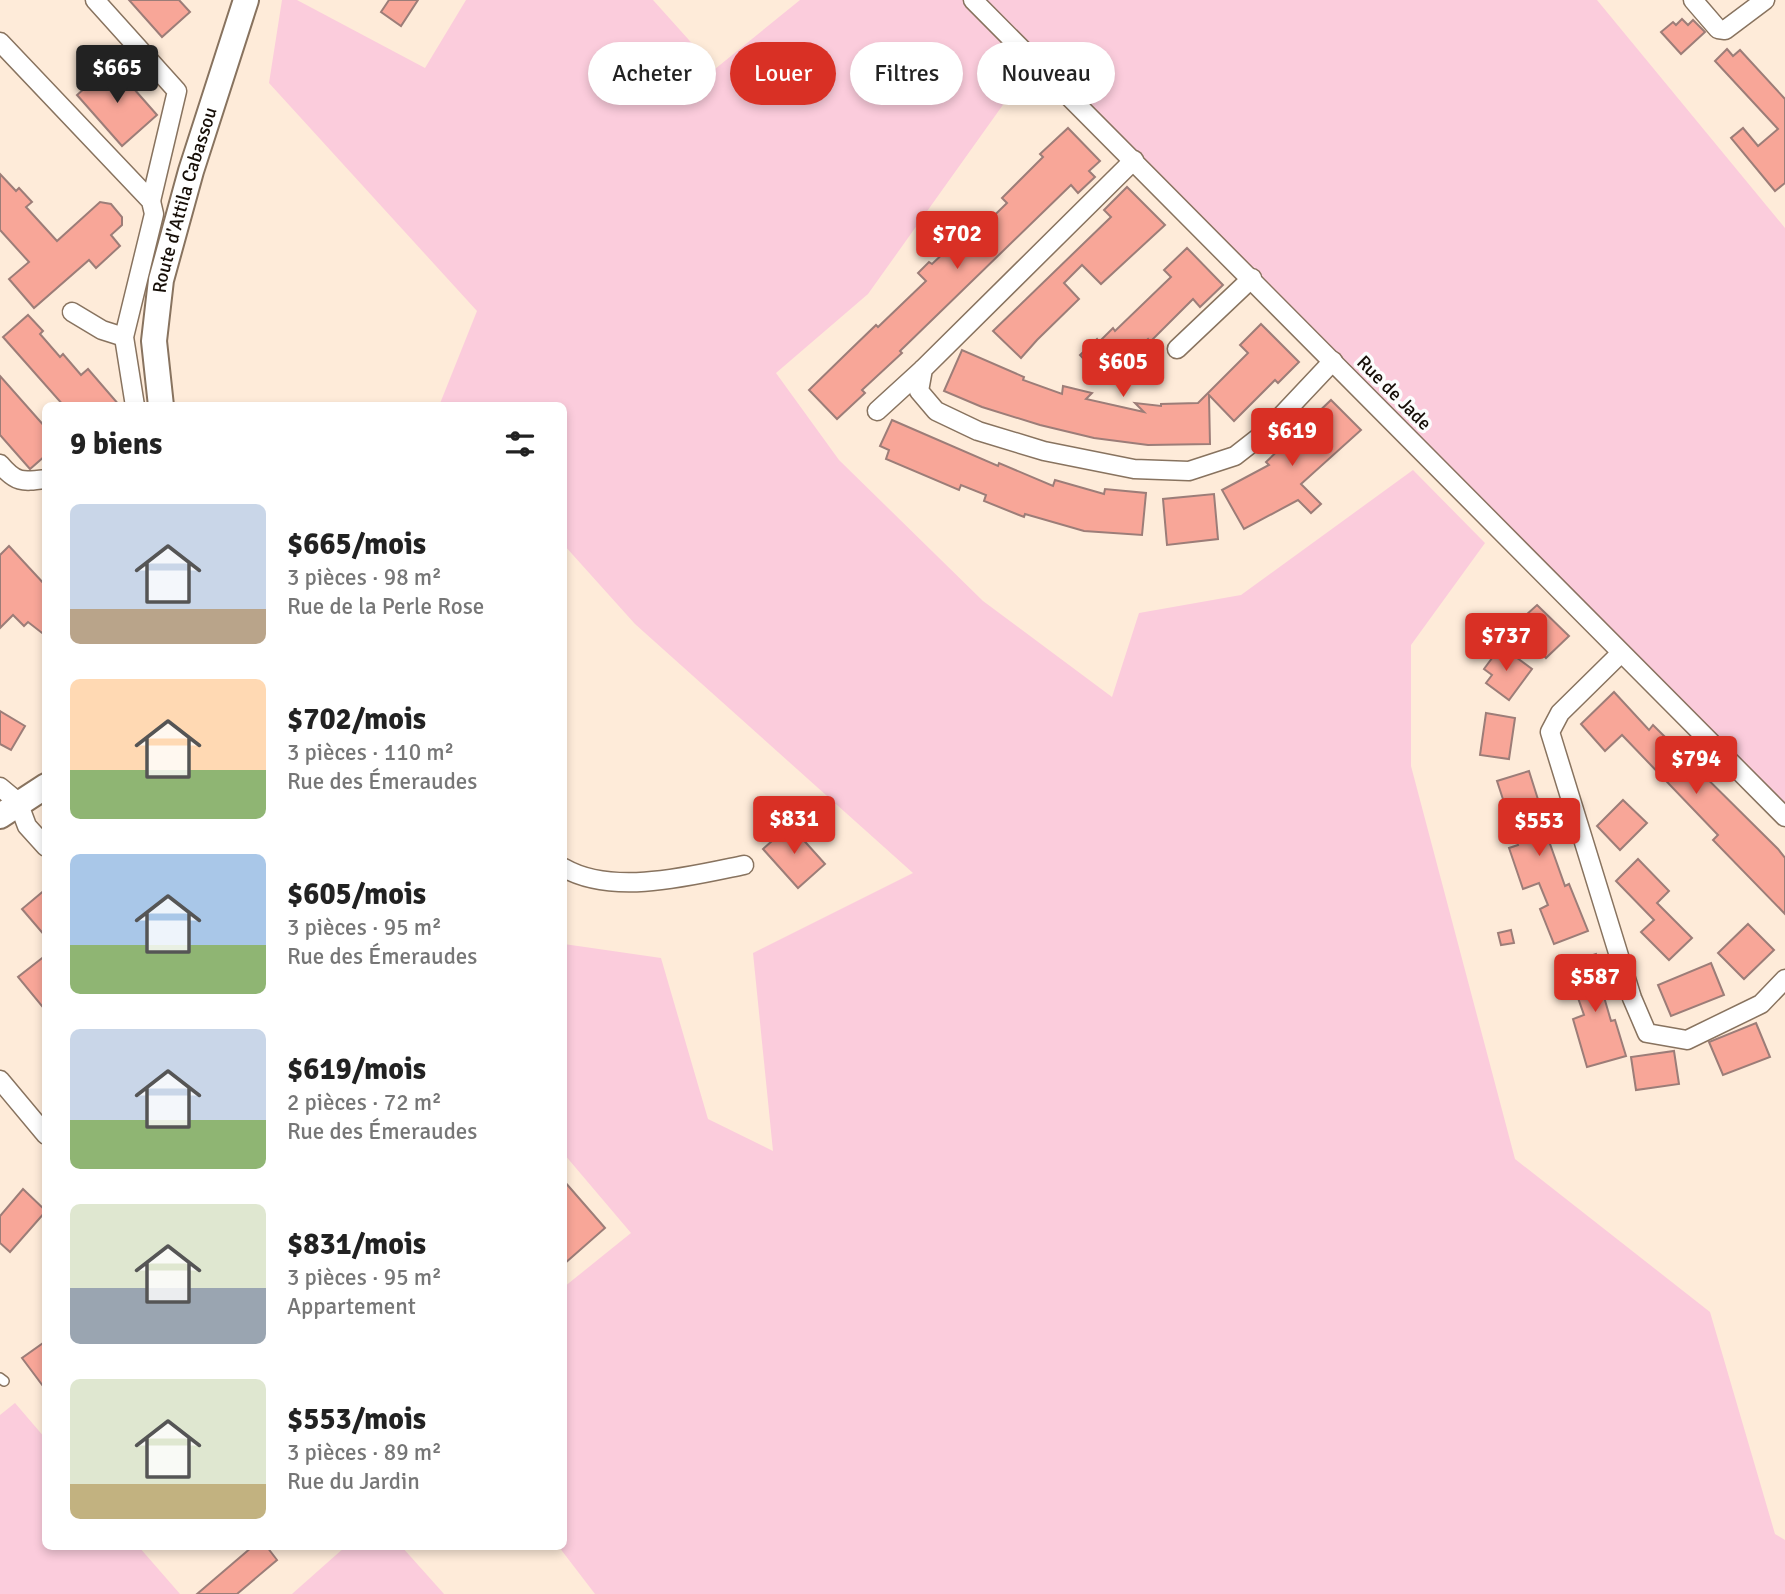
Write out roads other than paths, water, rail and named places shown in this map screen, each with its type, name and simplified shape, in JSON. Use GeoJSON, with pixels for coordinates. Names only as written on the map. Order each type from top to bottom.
{"type":"FeatureCollection","features":[{"type":"Feature","properties":{"kind":"main road","name":"Route d'Attila Cabassou"},"geometry":{"type":"LineString","coordinates":[[161,402],[154,341],[161,280],[160,212],[246,0]]}},
{"type":"Feature","properties":{"kind":"main road"},"geometry":{"type":"LineString","coordinates":[[6,802],[42,788]]}},
{"type":"Feature","properties":{"kind":"street"},"geometry":{"type":"LineString","coordinates":[[96,0],[177,91],[160,212],[124,337],[134,402]]}},
{"type":"Feature","properties":{"kind":"street","name":"Rue de Jade"},"geometry":{"type":"LineString","coordinates":[[973,0],[1785,817]]}},
{"type":"Feature","properties":{"kind":"street"},"geometry":{"type":"LineString","coordinates":[[1693,0],[1718,29],[1725,30],[1765,0]]}},
{"type":"Feature","properties":{"kind":"street"},"geometry":{"type":"LineString","coordinates":[[0,42],[160,212]]}},
{"type":"Feature","properties":{"kind":"street"},"geometry":{"type":"LineString","coordinates":[[877,411],[1134,160]]}},
{"type":"Feature","properties":{"kind":"street"},"geometry":{"type":"LineString","coordinates":[[1177,349],[1252,278]]}},
{"type":"Feature","properties":{"kind":"street"},"geometry":{"type":"LineString","coordinates":[[72,312],[102,330],[124,337]]}},
{"type":"Feature","properties":{"kind":"street"},"geometry":{"type":"LineString","coordinates":[[923,369],[919,391],[936,411],[978,431],[1044,452],[1134,469],[1189,471],[1235,456],[1267,430],[1333,361]]}},
{"type":"Feature","properties":{"kind":"street"},"geometry":{"type":"LineString","coordinates":[[0,464],[10,477],[21,482],[42,479]]}},
{"type":"Feature","properties":{"kind":"street"},"geometry":{"type":"LineString","coordinates":[[1621,653],[1560,713],[1550,732],[1632,998],[1647,1033],[1687,1040],[1761,1004],[1785,979]]}},
{"type":"Feature","properties":{"kind":"street"},"geometry":{"type":"LineString","coordinates":[[6,802],[42,843]]}},
{"type":"Feature","properties":{"kind":"street"},"geometry":{"type":"LineString","coordinates":[[567,870],[573,874],[617,882],[650,882],[744,865]]}},
{"type":"Feature","properties":{"kind":"street"},"geometry":{"type":"LineString","coordinates":[[0,1080],[42,1130]]}}]}
